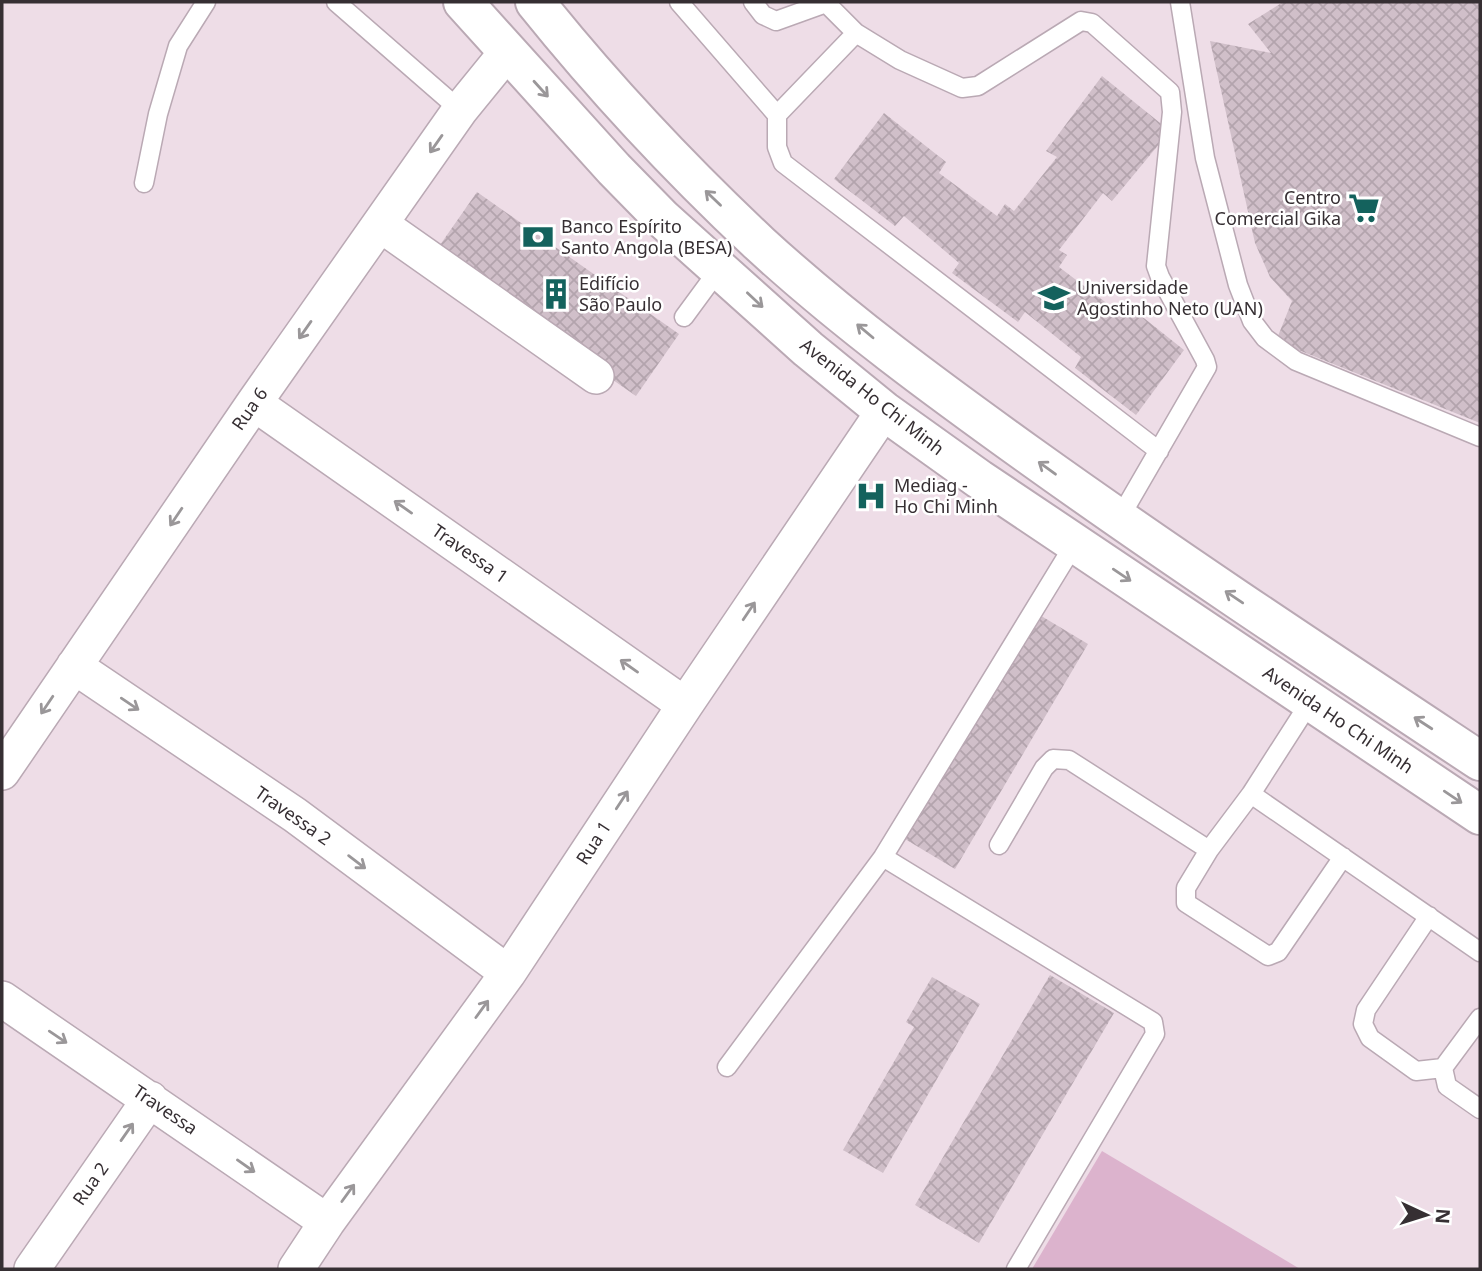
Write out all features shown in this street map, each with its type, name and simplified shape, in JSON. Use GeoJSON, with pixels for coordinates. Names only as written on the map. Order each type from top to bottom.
{"type":"FeatureCollection","features":[{"type":"Feature","properties":{"kind":"main road","name":"Avenida Ho Chi Minh"},"geometry":{"type":"LineString","coordinates":[[463,2],[663,219],[808,349],[884,411],[979,479],[1480,815]]}},
{"type":"Feature","properties":{"kind":"main road"},"geometry":{"type":"LineString","coordinates":[[536,2],[646,131],[762,246],[910,370],[1119,519],[1480,761]]}},
{"type":"Feature","properties":{"kind":"street","name":"Rua 6"},"geometry":{"type":"LineString","coordinates":[[2,772],[254,403],[460,110],[508,51]]}},
{"type":"Feature","properties":{"kind":"street"},"geometry":{"type":"LineString","coordinates":[[380,224],[596,376]]}},
{"type":"Feature","properties":{"kind":"street","name":"Travessa 1"},"geometry":{"type":"LineString","coordinates":[[254,403],[685,705]]}},
{"type":"Feature","properties":{"kind":"street","name":"Rua 1"},"geometry":{"type":"LineString","coordinates":[[296,1269],[327,1222],[508,973],[884,411]]}},
{"type":"Feature","properties":{"kind":"street","name":"Travessa 2"},"geometry":{"type":"LineString","coordinates":[[74,666],[295,816],[508,973]]}},
{"type":"Feature","properties":{"kind":"street","name":"Travessa"},"geometry":{"type":"LineString","coordinates":[[2,999],[327,1222]]}},
{"type":"Feature","properties":{"kind":"street","name":"Rua 2"},"geometry":{"type":"LineString","coordinates":[[32,1269],[150,1099]]}},
{"type":"Feature","properties":{"kind":"lane"},"geometry":{"type":"LineString","coordinates":[[144,183],[158,114],[178,46],[206,2]]}},
{"type":"Feature","properties":{"kind":"lane"},"geometry":{"type":"LineString","coordinates":[[336,2],[460,110]]}},
{"type":"Feature","properties":{"kind":"lane"},"geometry":{"type":"LineString","coordinates":[[679,2],[778,114]]}},
{"type":"Feature","properties":{"kind":"lane"},"geometry":{"type":"LineString","coordinates":[[753,2],[763,15],[776,21],[826,3],[856,33],[900,60],[962,88],[978,86],[1082,21],[1092,23],[1170,92],[1172,112],[1156,266],[1207,367],[1119,519]]}},
{"type":"Feature","properties":{"kind":"lane"},"geometry":{"type":"LineString","coordinates":[[1180,2],[1205,158],[1238,285],[1252,321],[1265,338],[1296,361],[1480,437]]}},
{"type":"Feature","properties":{"kind":"lane"},"geometry":{"type":"LineString","coordinates":[[856,33],[778,114],[777,147],[783,163],[1159,451]]}},
{"type":"Feature","properties":{"kind":"lane"},"geometry":{"type":"LineString","coordinates":[[684,317],[720,268]]}},
{"type":"Feature","properties":{"kind":"lane"},"geometry":{"type":"LineString","coordinates":[[727,1068],[883,857],[1075,543]]}},
{"type":"Feature","properties":{"kind":"lane"},"geometry":{"type":"LineString","coordinates":[[1310,702],[1251,794],[1209,850],[1186,888],[1186,903],[1268,956],[1278,952],[1343,857]]}},
{"type":"Feature","properties":{"kind":"lane"},"geometry":{"type":"LineString","coordinates":[[999,845],[1052,759],[1069,760],[1209,850]]}},
{"type":"Feature","properties":{"kind":"lane"},"geometry":{"type":"LineString","coordinates":[[1251,794],[1480,952]]}},
{"type":"Feature","properties":{"kind":"lane"},"geometry":{"type":"LineString","coordinates":[[883,857],[1153,1022],[1156,1030],[1016,1269]]}},
{"type":"Feature","properties":{"kind":"lane"},"geometry":{"type":"LineString","coordinates":[[1429,916],[1366,1010],[1363,1024],[1370,1038],[1416,1071],[1443,1068],[1480,1018]]}},
{"type":"Feature","properties":{"kind":"lane"},"geometry":{"type":"LineString","coordinates":[[1443,1068],[1447,1086],[1480,1110]]}},
{"type":"Feature","properties":{"kind":"shaded area"},"geometry":{"type":"Polygon","coordinates":[[[1102,1151],[1300,1269],[1032,1269],[1102,1151]]]}},
{"type":"Feature","properties":{"kind":"building","name":"Centro Comercial Gika"},"geometry":{"type":"Polygon","coordinates":[[[1283,2],[1480,2],[1480,423],[1276,341],[1292,301],[1270,277],[1255,243],[1210,41],[1271,53],[1248,24],[1283,2]]]}},
{"type":"Feature","properties":{"kind":"building"},"geometry":{"type":"Polygon","coordinates":[[[1102,76],[1170,131],[1112,201],[1103,193],[1059,250],[1067,255],[1059,267],[1117,311],[1125,303],[1184,350],[1136,415],[1075,368],[1081,357],[1025,312],[1018,322],[952,273],[959,263],[904,216],[895,226],[834,179],[884,113],[946,162],[939,173],[997,216],[1005,204],[1014,211],[1057,157],[1046,151],[1102,76]]]}},
{"type":"Feature","properties":{"kind":"building","name":"Edifício São Paulo"},"geometry":{"type":"Polygon","coordinates":[[[477,192],[679,334],[636,396],[433,255],[477,192]]]}},
{"type":"Feature","properties":{"kind":"building"},"geometry":{"type":"Polygon","coordinates":[[[1038,614],[1088,644],[955,869],[905,839],[1038,614]]]}},
{"type":"Feature","properties":{"kind":"building"},"geometry":{"type":"Polygon","coordinates":[[[1050,975],[1114,1013],[979,1243],[915,1205],[1050,975]]]}},
{"type":"Feature","properties":{"kind":"building"},"geometry":{"type":"Polygon","coordinates":[[[932,977],[980,1004],[883,1173],[843,1150],[914,1027],[906,1022],[932,977]]]}},
{"type":"Feature","properties":{"kind":"place","name":"Centro Comercial Gika"},"geometry":{"type":"Point","coordinates":[1364,208]}},
{"type":"Feature","properties":{"kind":"place","name":"Banco Espírito Santo Angola (BESA)"},"geometry":{"type":"Point","coordinates":[538,237]}},
{"type":"Feature","properties":{"kind":"place","name":"Edifício São Paulo"},"geometry":{"type":"Point","coordinates":[556,294]}},
{"type":"Feature","properties":{"kind":"place","name":"Universidade Agostinho Neto (UAN)"},"geometry":{"type":"Point","coordinates":[1054,298]}},
{"type":"Feature","properties":{"kind":"place","name":"Mediag - Ho Chi Minh"},"geometry":{"type":"Point","coordinates":[871,496]}}]}
